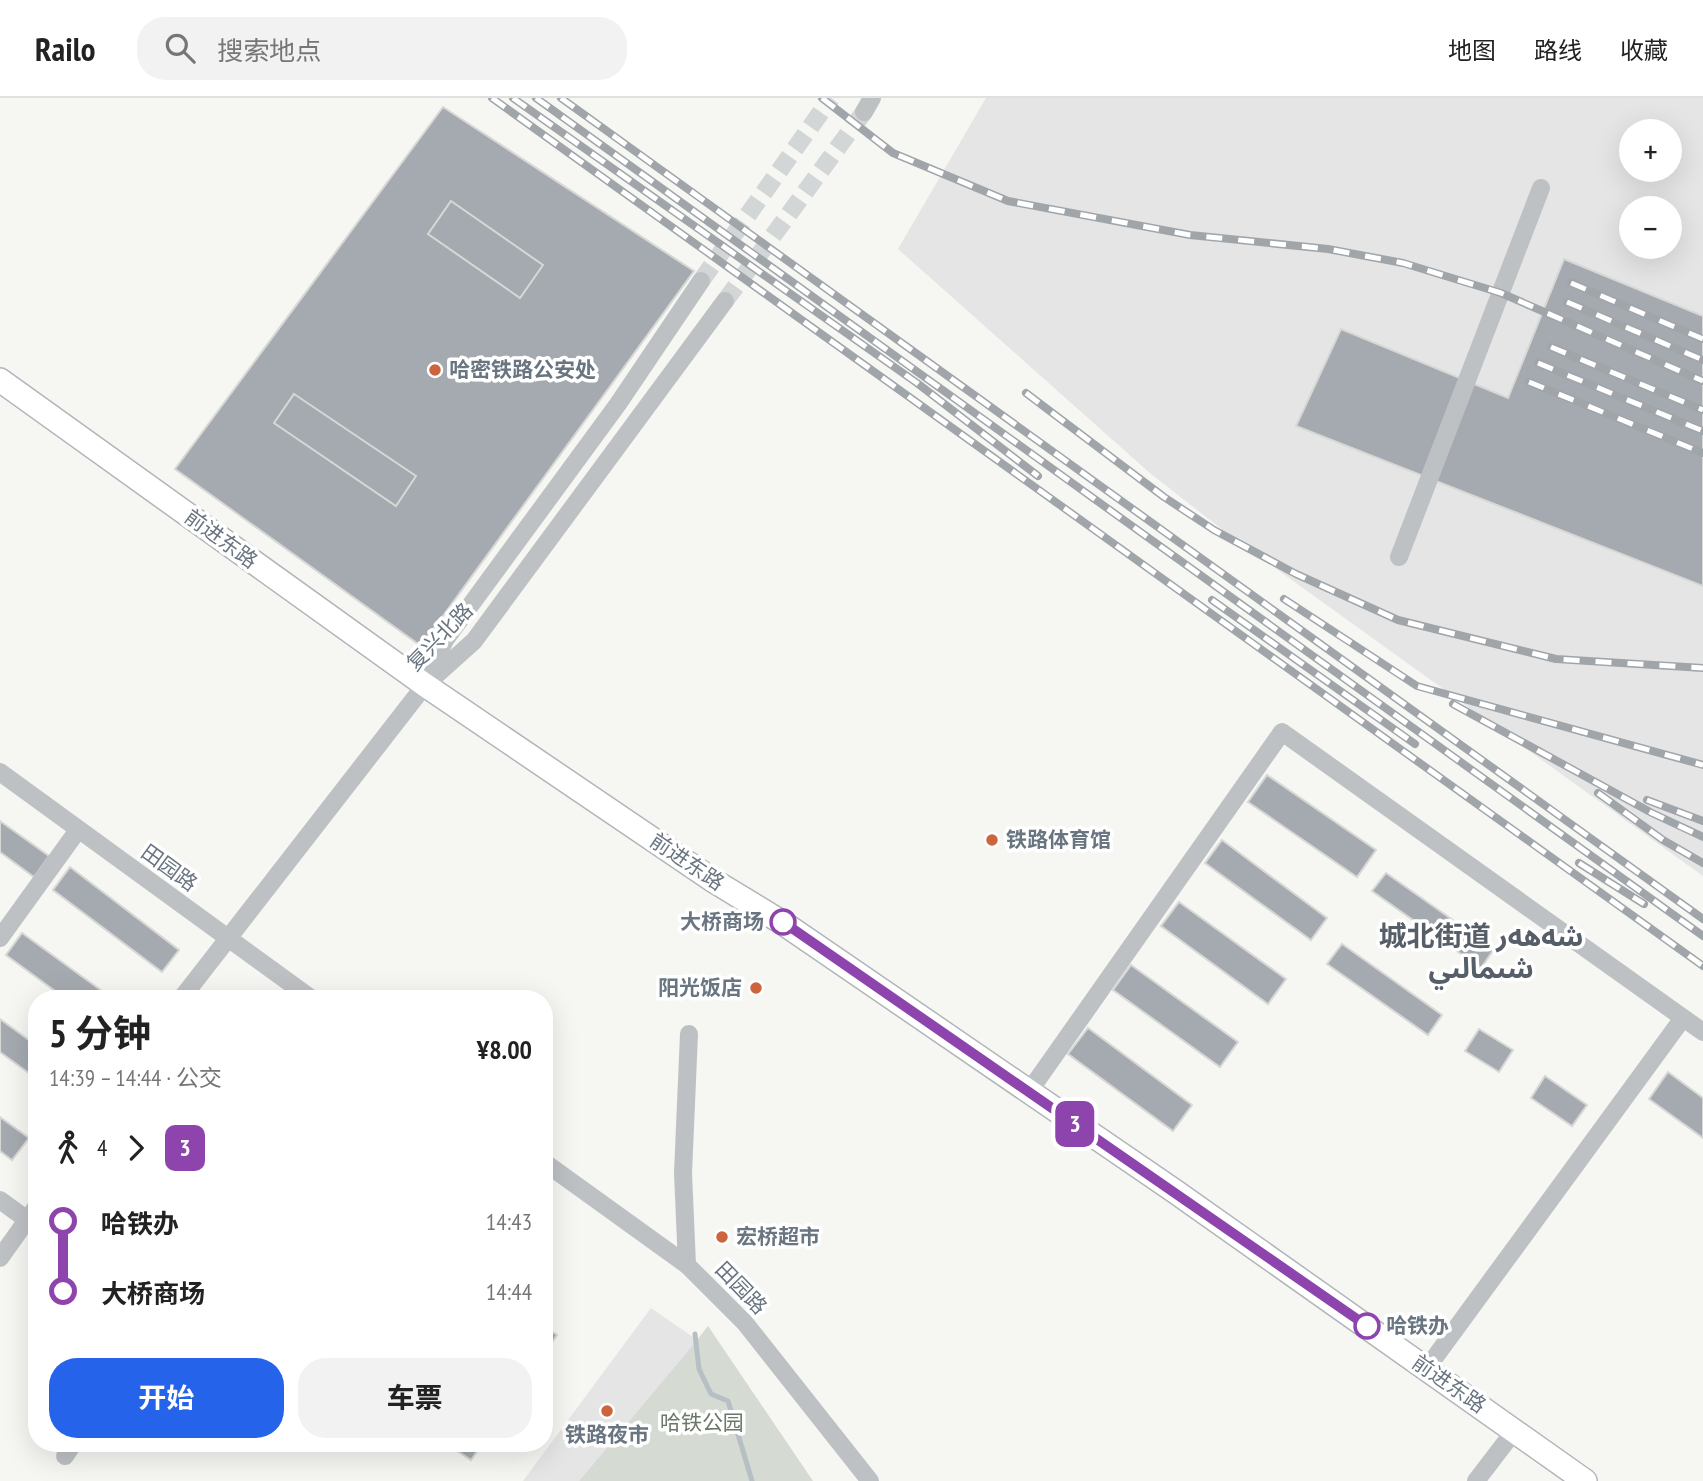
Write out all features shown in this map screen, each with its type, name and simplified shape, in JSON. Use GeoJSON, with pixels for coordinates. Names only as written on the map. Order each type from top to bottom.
{"type":"FeatureCollection","features":[{"type":"Feature","properties":{"kind":"main road","name":"前进东路"},"geometry":{"type":"LineString","coordinates":[[0,380],[425,685],[714,881],[783,923],[1173,1190],[1585,1481]]}},
{"type":"Feature","properties":{"kind":"street"},"geometry":{"type":"LineString","coordinates":[[1399,558],[1541,188]]}},
{"type":"Feature","properties":{"kind":"street"},"geometry":{"type":"LineString","coordinates":[[425,685],[445,640],[618,404],[701,281]]}},
{"type":"Feature","properties":{"kind":"street","name":"复兴北路"},"geometry":{"type":"LineString","coordinates":[[188,990],[425,685],[474,641],[725,302]]}},
{"type":"Feature","properties":{"kind":"street"},"geometry":{"type":"LineString","coordinates":[[1028,1093],[1282,732],[1703,1032]]}},
{"type":"Feature","properties":{"kind":"street","name":"田园路"},"geometry":{"type":"LineString","coordinates":[[0,772],[299,990]]}},
{"type":"Feature","properties":{"kind":"street"},"geometry":{"type":"LineString","coordinates":[[0,938],[78,830]]}},
{"type":"Feature","properties":{"kind":"street"},"geometry":{"type":"LineString","coordinates":[[1427,1368],[1683,1018]]}},
{"type":"Feature","properties":{"kind":"street"},"geometry":{"type":"LineString","coordinates":[[687,1265],[684,1173],[689,1034]]}},
{"type":"Feature","properties":{"kind":"street","name":"田园路"},"geometry":{"type":"LineString","coordinates":[[553,1168],[687,1265],[745,1323],[870,1481]]}},
{"type":"Feature","properties":{"kind":"street"},"geometry":{"type":"LineString","coordinates":[[0,1200],[28,1214]]}},
{"type":"Feature","properties":{"kind":"street"},"geometry":{"type":"LineString","coordinates":[[0,1258],[28,1223]]}},
{"type":"Feature","properties":{"kind":"street"},"geometry":{"type":"LineString","coordinates":[[1476,1481],[1516,1430]]}},
{"type":"Feature","properties":{"kind":"shaded area"},"geometry":{"type":"Polygon","coordinates":[[[986,98],[1703,98],[1703,876],[1228,534],[1151,474],[898,249],[986,98]]]}},
{"type":"Feature","properties":{"kind":"shaded area","name":"铁路夜市"},"geometry":{"type":"Polygon","coordinates":[[[651,1308],[697,1340],[579,1481],[523,1481],[544,1452],[553,1452],[553,1440],[651,1308]]]}},
{"type":"Feature","properties":{"kind":"green space","name":"哈铁公园"},"geometry":{"type":"Polygon","coordinates":[[[708,1326],[813,1481],[579,1481],[697,1340],[708,1326]]]}},
{"type":"Feature","properties":{"kind":"building","name":"哈密铁路公安处"},"geometry":{"type":"Polygon","coordinates":[[[443,107],[694,271],[421,646],[175,469],[443,107]]]}},
{"type":"Feature","properties":{"kind":"building"},"geometry":{"type":"Polygon","coordinates":[[[451,201],[543,265],[520,298],[428,234],[451,201]]]}},
{"type":"Feature","properties":{"kind":"building"},"geometry":{"type":"Polygon","coordinates":[[[1564,259],[1703,316],[1703,586],[1296,426],[1341,329],[1508,398],[1564,259]]]}},
{"type":"Feature","properties":{"kind":"building"},"geometry":{"type":"Polygon","coordinates":[[[294,394],[416,476],[396,506],[274,423],[294,394]]]}},
{"type":"Feature","properties":{"kind":"building"},"geometry":{"type":"Polygon","coordinates":[[[1267,775],[1376,850],[1357,877],[1248,802],[1267,775]]]}},
{"type":"Feature","properties":{"kind":"building"},"geometry":{"type":"Polygon","coordinates":[[[0,821],[49,856],[34,877],[0,852],[0,821]]]}},
{"type":"Feature","properties":{"kind":"building"},"geometry":{"type":"Polygon","coordinates":[[[1222,840],[1327,918],[1311,940],[1205,863],[1222,840]]]}},
{"type":"Feature","properties":{"kind":"building"},"geometry":{"type":"Polygon","coordinates":[[[70,867],[179,950],[162,972],[53,890],[70,867]]]}},
{"type":"Feature","properties":{"kind":"building"},"geometry":{"type":"Polygon","coordinates":[[[1386,873],[1494,949],[1481,968],[1372,891],[1386,873]]]}},
{"type":"Feature","properties":{"kind":"building"},"geometry":{"type":"Polygon","coordinates":[[[1179,902],[1286,979],[1268,1004],[1161,926],[1179,902]]]}},
{"type":"Feature","properties":{"kind":"building"},"geometry":{"type":"Polygon","coordinates":[[[22,933],[101,990],[54,990],[6,955],[22,933]]]}},
{"type":"Feature","properties":{"kind":"building"},"geometry":{"type":"Polygon","coordinates":[[[1342,944],[1442,1015],[1428,1035],[1327,964],[1342,944]]]}},
{"type":"Feature","properties":{"kind":"building"},"geometry":{"type":"Polygon","coordinates":[[[1131,965],[1238,1042],[1220,1067],[1113,990],[1131,965]]]}},
{"type":"Feature","properties":{"kind":"building"},"geometry":{"type":"Polygon","coordinates":[[[0,1019],[28,1039],[28,1072],[0,1052],[0,1019]]]}},
{"type":"Feature","properties":{"kind":"building"},"geometry":{"type":"Polygon","coordinates":[[[1088,1028],[1192,1105],[1173,1131],[1068,1054],[1088,1028]]]}},
{"type":"Feature","properties":{"kind":"building"},"geometry":{"type":"Polygon","coordinates":[[[1479,1029],[1513,1050],[1499,1072],[1465,1051],[1479,1029]]]}},
{"type":"Feature","properties":{"kind":"building"},"geometry":{"type":"Polygon","coordinates":[[[1668,1072],[1703,1098],[1703,1138],[1649,1099],[1668,1072]]]}},
{"type":"Feature","properties":{"kind":"building"},"geometry":{"type":"Polygon","coordinates":[[[1545,1076],[1587,1105],[1572,1126],[1531,1098],[1545,1076]]]}},
{"type":"Feature","properties":{"kind":"building"},"geometry":{"type":"Polygon","coordinates":[[[0,1117],[28,1139],[12,1160],[0,1151],[0,1117]]]}},
{"type":"Feature","properties":{"kind":"building"},"geometry":{"type":"Polygon","coordinates":[[[459,1452],[476,1452],[471,1460],[459,1452]]]}},
{"type":"Feature","properties":{"kind":"waterway"},"geometry":{"type":"LineString","coordinates":[[695,1334],[699,1369],[711,1394],[728,1401],[752,1481]]}},
{"type":"Feature","properties":{"kind":"tunnel"},"geometry":{"type":"LineString","coordinates":[[701,281],[831,98]]}},
{"type":"Feature","properties":{"kind":"tunnel"},"geometry":{"type":"LineString","coordinates":[[725,301],[864,112]]}},
{"type":"Feature","properties":{"kind":"railway"},"geometry":{"type":"LineString","coordinates":[[492,98],[1703,966]]}},
{"type":"Feature","properties":{"kind":"railway"},"geometry":{"type":"LineString","coordinates":[[513,98],[917,383],[1038,476]]}},
{"type":"Feature","properties":{"kind":"railway"},"geometry":{"type":"LineString","coordinates":[[536,98],[1703,936]]}},
{"type":"Feature","properties":{"kind":"railway"},"geometry":{"type":"LineString","coordinates":[[561,98],[1703,919]]}},
{"type":"Feature","properties":{"kind":"railway"},"geometry":{"type":"LineString","coordinates":[[822,98],[893,153],[1008,201],[1190,235],[1328,249],[1403,263],[1501,293],[1703,381]]}},
{"type":"Feature","properties":{"kind":"railway"},"geometry":{"type":"LineString","coordinates":[[1571,283],[1703,339]]}},
{"type":"Feature","properties":{"kind":"railway"},"geometry":{"type":"LineString","coordinates":[[1567,302],[1703,360]]}},
{"type":"Feature","properties":{"kind":"railway"},"geometry":{"type":"LineString","coordinates":[[1551,347],[1703,410]]}},
{"type":"Feature","properties":{"kind":"railway"},"geometry":{"type":"LineString","coordinates":[[1538,363],[1703,431]]}},
{"type":"Feature","properties":{"kind":"railway"},"geometry":{"type":"LineString","coordinates":[[1529,382],[1703,453]]}},
{"type":"Feature","properties":{"kind":"railway"},"geometry":{"type":"LineString","coordinates":[[1026,393],[1164,497],[1214,530],[1296,574],[1398,620],[1556,659],[1703,668]]}},
{"type":"Feature","properties":{"kind":"railway"},"geometry":{"type":"LineString","coordinates":[[1284,599],[1417,686],[1703,765]]}},
{"type":"Feature","properties":{"kind":"railway"},"geometry":{"type":"LineString","coordinates":[[1212,600],[1415,744]]}},
{"type":"Feature","properties":{"kind":"railway"},"geometry":{"type":"LineString","coordinates":[[1453,704],[1652,813],[1703,837]]}},
{"type":"Feature","properties":{"kind":"railway"},"geometry":{"type":"LineString","coordinates":[[1598,793],[1663,840],[1703,863]]}},
{"type":"Feature","properties":{"kind":"railway"},"geometry":{"type":"LineString","coordinates":[[1647,800],[1703,821]]}},
{"type":"Feature","properties":{"kind":"railway"},"geometry":{"type":"LineString","coordinates":[[1579,863],[1644,904]]}},
{"type":"Feature","properties":{"kind":"bus line","name":"3"},"geometry":{"type":"LineString","coordinates":[[783,922],[1367,1326]]}},
{"type":"Feature","properties":{"kind":"place","name":"哈密铁路公安处"},"geometry":{"type":"Point","coordinates":[435,370]}},
{"type":"Feature","properties":{"kind":"place","name":"铁路体育馆"},"geometry":{"type":"Point","coordinates":[992,840]}},
{"type":"Feature","properties":{"kind":"place","name":"大桥商场"},"geometry":{"type":"Point","coordinates":[783,922]}},
{"type":"Feature","properties":{"kind":"place","name":"阳光饭店"},"geometry":{"type":"Point","coordinates":[756,988]}},
{"type":"Feature","properties":{"kind":"place","name":"宏桥超市"},"geometry":{"type":"Point","coordinates":[722,1237]}},
{"type":"Feature","properties":{"kind":"place","name":"哈铁办"},"geometry":{"type":"Point","coordinates":[1367,1326]}},
{"type":"Feature","properties":{"kind":"place","name":"铁路夜市"},"geometry":{"type":"Point","coordinates":[607,1411]}},
{"type":"Feature","properties":{"kind":"district","name":"城北街道 شەھەر شىمالىي"},"geometry":{"type":"Point","coordinates":[1481,952]}}]}
